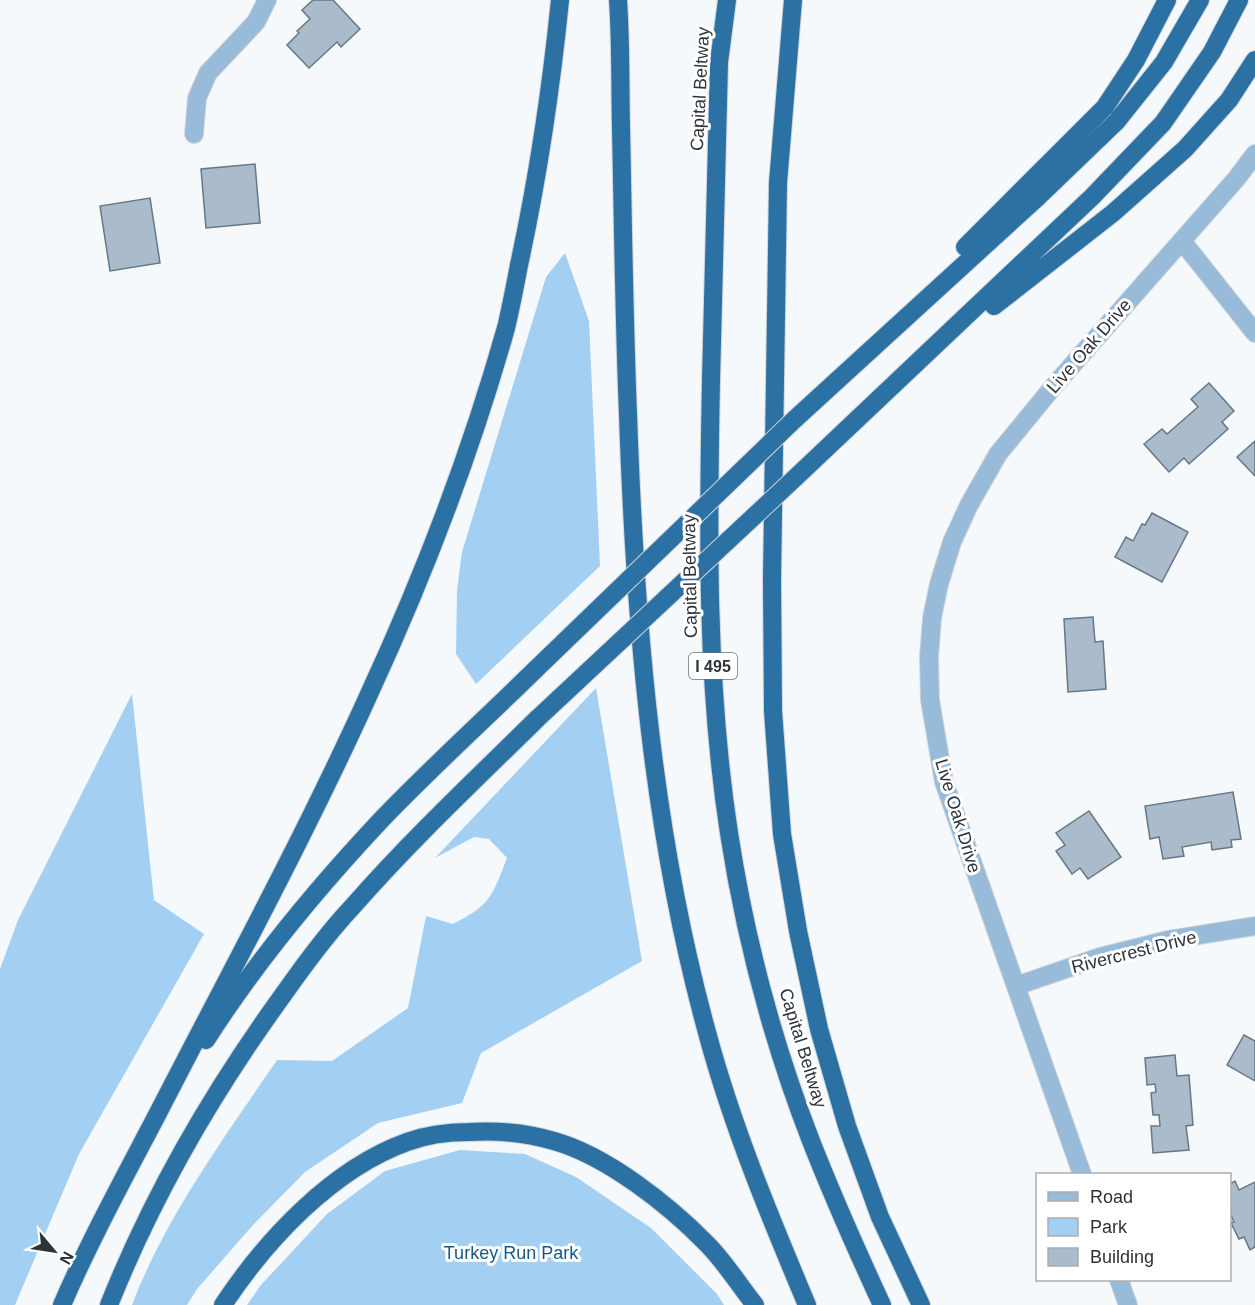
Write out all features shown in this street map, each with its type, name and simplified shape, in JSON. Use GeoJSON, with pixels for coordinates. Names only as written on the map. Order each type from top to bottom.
{"type":"FeatureCollection","features":[{"type":"Feature","properties":{"kind":"highway"},"geometry":{"type":"LineString","coordinates":[[62,1305],[104,1214],[315,806],[370,693],[416,586],[464,459],[506,327],[535,194],[550,99],[560,0]]}},
{"type":"Feature","properties":{"kind":"highway"},"geometry":{"type":"LineString","coordinates":[[719,62],[720,0]]}},
{"type":"Feature","properties":{"kind":"highway","name":"Capital Beltway"},"geometry":{"type":"LineString","coordinates":[[727,0],[719,62],[710,440],[710,578],[714,713],[729,834],[750,938],[774,1033],[810,1139],[882,1305]]}},
{"type":"Feature","properties":{"kind":"highway"},"geometry":{"type":"LineString","coordinates":[[793,0],[778,183],[772,567],[773,711],[782,834],[798,931],[819,1029],[847,1126],[880,1217],[921,1305]]}},
{"type":"Feature","properties":{"kind":"highway"},"geometry":{"type":"LineString","coordinates":[[150,1128],[213,1029],[264,960],[321,888],[383,819],[795,419],[1105,107],[1136,60],[1167,0]]}},
{"type":"Feature","properties":{"kind":"highway"},"geometry":{"type":"LineString","coordinates":[[795,419],[1030,204],[1117,121],[1164,62],[1200,0]]}},
{"type":"Feature","properties":{"kind":"highway"},"geometry":{"type":"LineString","coordinates":[[109,1305],[152,1207],[183,1149],[244,1051],[295,978],[348,911],[412,841],[538,718],[1092,197],[1163,123],[1212,52],[1239,0]]}},
{"type":"Feature","properties":{"kind":"highway"},"geometry":{"type":"LineString","coordinates":[[618,4],[628,414],[634,553],[643,670],[664,830],[686,948],[708,1037],[745,1153],[807,1305]]}},
{"type":"Feature","properties":{"kind":"highway"},"geometry":{"type":"LineString","coordinates":[[795,478],[1009,293],[1113,213],[1185,149],[1229,100],[1255,60]]}},
{"type":"Feature","properties":{"kind":"highway"},"geometry":{"type":"LineString","coordinates":[[223,1305],[262,1253],[303,1210],[342,1176],[374,1157],[408,1142],[452,1132],[490,1131],[523,1134],[556,1141],[591,1156],[627,1178],[676,1216],[708,1245],[755,1305]]}},
{"type":"Feature","properties":{"kind":"street"},"geometry":{"type":"LineString","coordinates":[[194,135],[197,98],[208,73],[256,22],[267,0]]}},
{"type":"Feature","properties":{"kind":"street","name":"Live Oak Drive"},"geometry":{"type":"LineString","coordinates":[[1082,1173],[944,782],[930,700],[929,657],[932,618],[939,584],[952,542],[998,454],[1053,387],[1237,178],[1255,154]]}},
{"type":"Feature","properties":{"kind":"street"},"geometry":{"type":"LineString","coordinates":[[1182,241],[1255,333]]}},
{"type":"Feature","properties":{"kind":"street","name":"Rivercrest Drive"},"geometry":{"type":"LineString","coordinates":[[1016,986],[1100,957],[1168,940],[1255,926]]}},
{"type":"Feature","properties":{"kind":"street"},"geometry":{"type":"LineString","coordinates":[[1119,1281],[1128,1305]]}},
{"type":"Feature","properties":{"kind":"green space"},"geometry":{"type":"Polygon","coordinates":[[[565,253],[589,321],[600,566],[476,684],[456,654],[457,590],[462,552],[546,277],[565,253]]]}},
{"type":"Feature","properties":{"kind":"green space"},"geometry":{"type":"Polygon","coordinates":[[[596,688],[642,961],[481,1053],[462,1103],[378,1123],[305,1172],[253,1225],[197,1289],[187,1305],[132,1305],[162,1240],[197,1178],[277,1060],[332,1061],[408,1008],[426,916],[453,924],[475,911],[489,898],[507,858],[489,839],[474,837],[435,858],[596,688]]]}},
{"type":"Feature","properties":{"kind":"green space"},"geometry":{"type":"Polygon","coordinates":[[[132,694],[154,900],[204,934],[79,1154],[15,1305],[0,1305],[0,969],[18,920],[132,694]]]}},
{"type":"Feature","properties":{"kind":"green space","name":"Turkey Run Park"},"geometry":{"type":"Polygon","coordinates":[[[460,1150],[525,1154],[576,1177],[651,1228],[717,1294],[724,1305],[247,1305],[261,1285],[327,1214],[385,1171],[460,1150]]]}},
{"type":"Feature","properties":{"kind":"building"},"geometry":{"type":"Polygon","coordinates":[[[313,0],[333,0],[360,29],[341,47],[337,42],[309,68],[287,45],[310,19],[302,10],[313,0]]]}},
{"type":"Feature","properties":{"kind":"building"},"geometry":{"type":"Polygon","coordinates":[[[255,164],[260,223],[206,228],[201,169],[255,164]]]}},
{"type":"Feature","properties":{"kind":"building"},"geometry":{"type":"Polygon","coordinates":[[[150,198],[160,263],[110,271],[100,206],[150,198]]]}},
{"type":"Feature","properties":{"kind":"building"},"geometry":{"type":"Polygon","coordinates":[[[1209,383],[1234,411],[1222,422],[1228,429],[1189,464],[1184,458],[1169,472],[1144,444],[1162,429],[1167,434],[1198,407],[1191,399],[1209,383]]]}},
{"type":"Feature","properties":{"kind":"building"},"geometry":{"type":"Polygon","coordinates":[[[1255,441],[1255,476],[1237,457],[1255,441]]]}},
{"type":"Feature","properties":{"kind":"building"},"geometry":{"type":"Polygon","coordinates":[[[1152,513],[1188,532],[1162,582],[1115,557],[1126,537],[1133,541],[1142,524],[1145,525],[1152,513]]]}},
{"type":"Feature","properties":{"kind":"building"},"geometry":{"type":"Polygon","coordinates":[[[1093,617],[1095,642],[1103,641],[1106,689],[1068,692],[1064,619],[1093,617]]]}},
{"type":"Feature","properties":{"kind":"building"},"geometry":{"type":"Polygon","coordinates":[[[1233,792],[1241,839],[1231,840],[1232,847],[1212,850],[1211,842],[1182,847],[1184,856],[1163,859],[1159,837],[1150,839],[1145,806],[1233,792]]]}},
{"type":"Feature","properties":{"kind":"building"},"geometry":{"type":"Polygon","coordinates":[[[1089,811],[1121,857],[1088,879],[1080,868],[1072,874],[1056,851],[1065,845],[1056,833],[1089,811]]]}},
{"type":"Feature","properties":{"kind":"building"},"geometry":{"type":"Polygon","coordinates":[[[1244,1035],[1255,1041],[1255,1081],[1227,1065],[1244,1035]]]}},
{"type":"Feature","properties":{"kind":"building"},"geometry":{"type":"Polygon","coordinates":[[[1175,1055],[1177,1076],[1189,1075],[1193,1125],[1186,1126],[1189,1150],[1153,1153],[1151,1126],[1160,1126],[1159,1115],[1153,1115],[1151,1093],[1156,1092],[1155,1084],[1147,1085],[1145,1058],[1175,1055]]]}},
{"type":"Feature","properties":{"kind":"building"},"geometry":{"type":"Polygon","coordinates":[[[1235,1181],[1239,1190],[1255,1182],[1255,1247],[1250,1250],[1244,1237],[1239,1239],[1231,1223],[1234,1222],[1231,1215],[1231,1183],[1235,1181]]]}}]}
